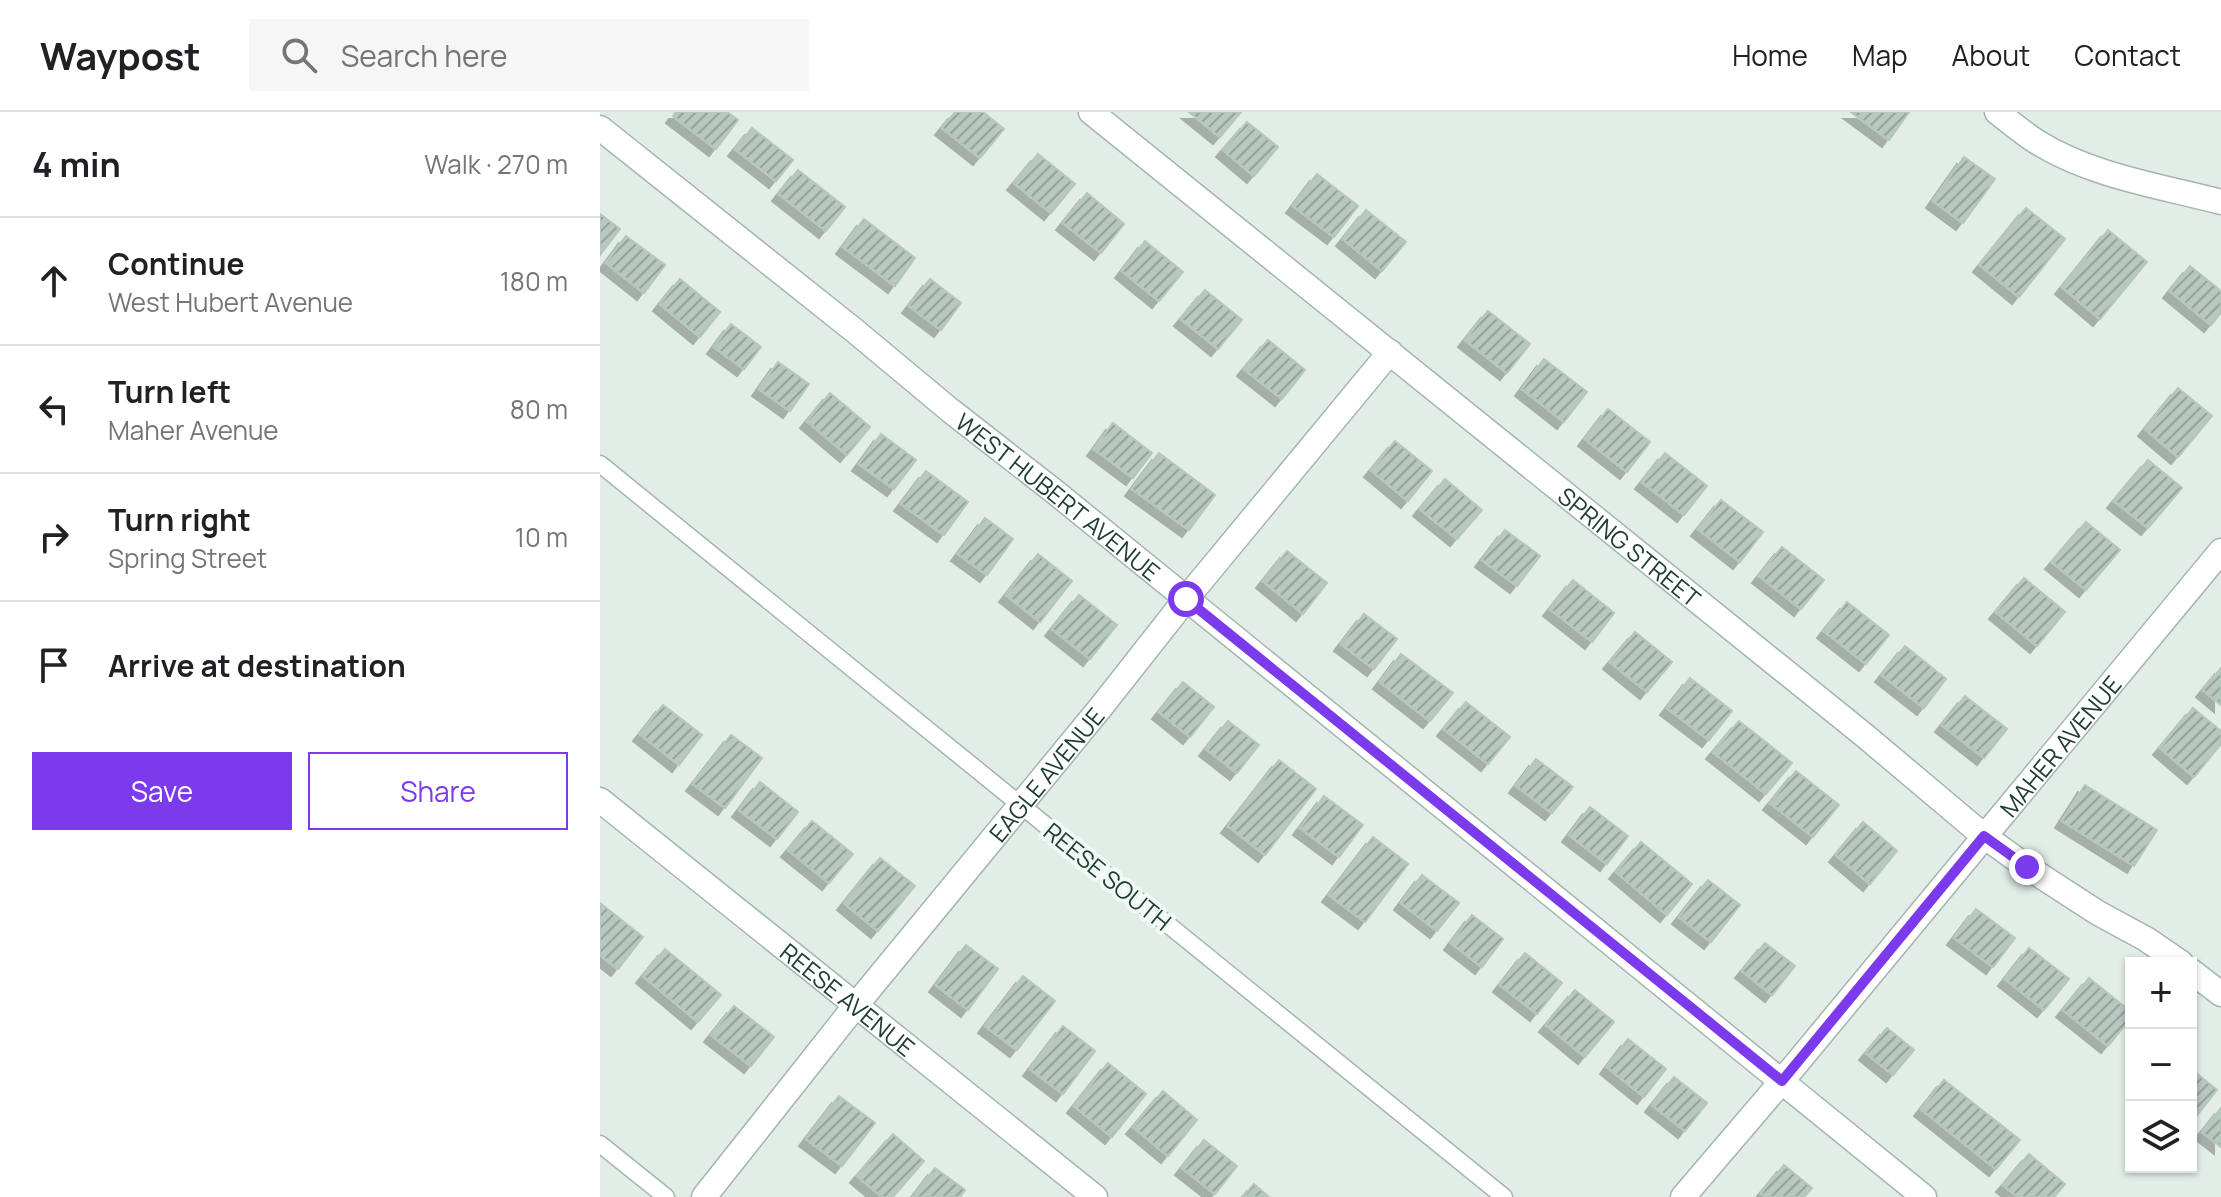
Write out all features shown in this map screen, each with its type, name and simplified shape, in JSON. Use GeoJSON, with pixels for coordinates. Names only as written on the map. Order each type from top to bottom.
{"type":"FeatureCollection","features":[{"type":"Feature","properties":{"kind":"street"},"geometry":{"type":"LineString","coordinates":[[600,117],[604,112]]}},
{"type":"Feature","properties":{"kind":"street","name":"SPRING STREET"},"geometry":{"type":"LineString","coordinates":[[1091,112],[1864,735],[1984,836],[2098,913],[2172,957]]}},
{"type":"Feature","properties":{"kind":"street"},"geometry":{"type":"LineString","coordinates":[[1997,112],[2037,142],[2073,161],[2221,202]]}},
{"type":"Feature","properties":{"kind":"street","name":"WEST HUBERT AVENUE"},"geometry":{"type":"LineString","coordinates":[[600,128],[1924,1197]]}},
{"type":"Feature","properties":{"kind":"street","name":"EAGLE AVENUE"},"geometry":{"type":"LineString","coordinates":[[704,1197],[856,1005],[1390,352]]}},
{"type":"Feature","properties":{"kind":"street","name":"MAHER AVENUE"},"geometry":{"type":"LineString","coordinates":[[1683,1197],[2221,551]]}},
{"type":"Feature","properties":{"kind":"street","name":"REESE AVENUE"},"geometry":{"type":"LineString","coordinates":[[600,800],[1095,1197]]}},
{"type":"Feature","properties":{"kind":"street"},"geometry":{"type":"LineString","coordinates":[[2197,976],[2221,994]]}},
{"type":"Feature","properties":{"kind":"lane","name":"REESE SOUTH"},"geometry":{"type":"LineString","coordinates":[[600,464],[1504,1197]]}},
{"type":"Feature","properties":{"kind":"lane"},"geometry":{"type":"LineString","coordinates":[[600,1144],[666,1197]]}},
{"type":"Feature","properties":{"kind":"building"},"geometry":{"type":"Polygon","coordinates":[[[676,112],[727,112],[738,120],[716,149],[673,116],[676,112]]]}},
{"type":"Feature","properties":{"kind":"building"},"geometry":{"type":"Polygon","coordinates":[[[955,112],[983,112],[1004,129],[980,158],[942,128],[955,112]]]}},
{"type":"Feature","properties":{"kind":"building"},"geometry":{"type":"Polygon","coordinates":[[[1189,112],[1241,112],[1220,137],[1189,112]]]}},
{"type":"Feature","properties":{"kind":"building"},"geometry":{"type":"Polygon","coordinates":[[[1851,112],[1909,112],[1889,140],[1851,112]]]}},
{"type":"Feature","properties":{"kind":"building"},"geometry":{"type":"Polygon","coordinates":[[[1247,122],[1278,147],[1254,176],[1223,150],[1247,122]]]}},
{"type":"Feature","properties":{"kind":"building"},"geometry":{"type":"Polygon","coordinates":[[[752,128],[793,160],[776,181],[735,149],[752,128]]]}},
{"type":"Feature","properties":{"kind":"building"},"geometry":{"type":"Polygon","coordinates":[[[1038,154],[1075,184],[1051,213],[1014,183],[1038,154]]]}},
{"type":"Feature","properties":{"kind":"building"},"geometry":{"type":"Polygon","coordinates":[[[1964,157],[1995,179],[1963,223],[1933,201],[1964,157]]]}},
{"type":"Feature","properties":{"kind":"building"},"geometry":{"type":"Polygon","coordinates":[[[798,170],[845,207],[826,231],[779,194],[798,170]]]}},
{"type":"Feature","properties":{"kind":"building"},"geometry":{"type":"Polygon","coordinates":[[[1317,174],[1358,206],[1334,237],[1293,206],[1317,174]]]}},
{"type":"Feature","properties":{"kind":"building"},"geometry":{"type":"Polygon","coordinates":[[[1087,193],[1124,224],[1101,253],[1063,223],[1087,193]]]}},
{"type":"Feature","properties":{"kind":"building"},"geometry":{"type":"Polygon","coordinates":[[[2026,208],[2065,239],[2019,297],[1980,265],[2026,208]]]}},
{"type":"Feature","properties":{"kind":"building"},"geometry":{"type":"Polygon","coordinates":[[[1366,210],[1406,242],[1382,271],[1343,239],[1366,210]]]}},
{"type":"Feature","properties":{"kind":"building"},"geometry":{"type":"Polygon","coordinates":[[[600,214],[620,229],[600,255],[600,214]]]}},
{"type":"Feature","properties":{"kind":"building"},"geometry":{"type":"Polygon","coordinates":[[[864,219],[915,258],[895,286],[843,247],[864,219]]]}},
{"type":"Feature","properties":{"kind":"building"},"geometry":{"type":"Polygon","coordinates":[[[2108,230],[2147,262],[2100,319],[2062,287],[2108,230]]]}},
{"type":"Feature","properties":{"kind":"building"},"geometry":{"type":"Polygon","coordinates":[[[626,236],[665,265],[644,293],[606,263],[626,236]]]}},
{"type":"Feature","properties":{"kind":"building"},"geometry":{"type":"Polygon","coordinates":[[[1145,241],[1183,272],[1159,301],[1122,271],[1145,241]]]}},
{"type":"Feature","properties":{"kind":"building"},"geometry":{"type":"Polygon","coordinates":[[[2190,266],[2221,291],[2221,313],[2211,325],[2170,291],[2190,266]]]}},
{"type":"Feature","properties":{"kind":"building"},"geometry":{"type":"Polygon","coordinates":[[[680,279],[720,312],[700,337],[660,304],[680,279]]]}},
{"type":"Feature","properties":{"kind":"building"},"geometry":{"type":"Polygon","coordinates":[[[930,279],[961,303],[941,330],[909,306],[930,279]]]}},
{"type":"Feature","properties":{"kind":"building"},"geometry":{"type":"Polygon","coordinates":[[[1205,290],[1242,320],[1218,349],[1181,319],[1205,290]]]}},
{"type":"Feature","properties":{"kind":"building"},"geometry":{"type":"Polygon","coordinates":[[[1488,311],[1530,344],[1507,373],[1465,340],[1488,311]]]}},
{"type":"Feature","properties":{"kind":"building"},"geometry":{"type":"Polygon","coordinates":[[[731,324],[761,347],[744,369],[714,347],[731,324]]]}},
{"type":"Feature","properties":{"kind":"building"},"geometry":{"type":"Polygon","coordinates":[[[1268,340],[1305,370],[1282,399],[1244,369],[1268,340]]]}},
{"type":"Feature","properties":{"kind":"building"},"geometry":{"type":"Polygon","coordinates":[[[1544,359],[1587,392],[1564,422],[1522,389],[1544,359]]]}},
{"type":"Feature","properties":{"kind":"building"},"geometry":{"type":"Polygon","coordinates":[[[778,362],[809,384],[790,411],[759,389],[778,362]]]}},
{"type":"Feature","properties":{"kind":"building"},"geometry":{"type":"Polygon","coordinates":[[[2178,388],[2212,416],[2178,457],[2145,429],[2178,388]]]}},
{"type":"Feature","properties":{"kind":"building"},"geometry":{"type":"Polygon","coordinates":[[[830,393],[870,427],[847,455],[807,421],[830,393]]]}},
{"type":"Feature","properties":{"kind":"building"},"geometry":{"type":"Polygon","coordinates":[[[1608,409],[1650,442],[1627,472],[1585,439],[1608,409]]]}},
{"type":"Feature","properties":{"kind":"building"},"geometry":{"type":"Polygon","coordinates":[[[1113,423],[1152,453],[1133,478],[1094,449],[1113,423]]]}},
{"type":"Feature","properties":{"kind":"building"},"geometry":{"type":"Polygon","coordinates":[[[881,434],[916,460],[894,489],[859,464],[881,434]]]}},
{"type":"Feature","properties":{"kind":"building"},"geometry":{"type":"Polygon","coordinates":[[[1395,441],[1432,471],[1408,501],[1371,470],[1395,441]]]}},
{"type":"Feature","properties":{"kind":"building"},"geometry":{"type":"Polygon","coordinates":[[[1159,453],[1215,495],[1189,530],[1132,489],[1159,453]]]}},
{"type":"Feature","properties":{"kind":"building"},"geometry":{"type":"Polygon","coordinates":[[[1665,453],[1707,486],[1684,515],[1642,482],[1665,453]]]}},
{"type":"Feature","properties":{"kind":"building"},"geometry":{"type":"Polygon","coordinates":[[[2148,460],[2182,488],[2148,528],[2114,501],[2148,460]]]}},
{"type":"Feature","properties":{"kind":"building"},"geometry":{"type":"Polygon","coordinates":[[[926,471],[968,502],[944,535],[901,504],[926,471]]]}},
{"type":"Feature","properties":{"kind":"building"},"geometry":{"type":"Polygon","coordinates":[[[1445,479],[1482,510],[1457,539],[1420,509],[1445,479]]]}},
{"type":"Feature","properties":{"kind":"building"},"geometry":{"type":"Polygon","coordinates":[[[1721,500],[1763,532],[1740,562],[1698,529],[1721,500]]]}},
{"type":"Feature","properties":{"kind":"building"},"geometry":{"type":"Polygon","coordinates":[[[985,518],[1013,539],[987,575],[958,554],[985,518]]]}},
{"type":"Feature","properties":{"kind":"building"},"geometry":{"type":"Polygon","coordinates":[[[2086,522],[2120,550],[2086,590],[2052,562],[2086,522]]]}},
{"type":"Feature","properties":{"kind":"building"},"geometry":{"type":"Polygon","coordinates":[[[1505,530],[1540,556],[1517,586],[1482,560],[1505,530]]]}},
{"type":"Feature","properties":{"kind":"building"},"geometry":{"type":"Polygon","coordinates":[[[1782,547],[1824,580],[1801,609],[1759,576],[1782,547]]]}},
{"type":"Feature","properties":{"kind":"building"},"geometry":{"type":"Polygon","coordinates":[[[1287,551],[1327,583],[1303,614],[1263,581],[1287,551]]]}},
{"type":"Feature","properties":{"kind":"building"},"geometry":{"type":"Polygon","coordinates":[[[1038,554],[1072,581],[1040,622],[1006,595],[1038,554]]]}},
{"type":"Feature","properties":{"kind":"building"},"geometry":{"type":"Polygon","coordinates":[[[2024,578],[2065,612],[2037,646],[1996,612],[2024,578]]]}},
{"type":"Feature","properties":{"kind":"building"},"geometry":{"type":"Polygon","coordinates":[[[1573,580],[1614,613],[1592,642],[1550,609],[1573,580]]]}},
{"type":"Feature","properties":{"kind":"building"},"geometry":{"type":"Polygon","coordinates":[[[1079,595],[1117,625],[1090,659],[1052,629],[1079,595]]]}},
{"type":"Feature","properties":{"kind":"building"},"geometry":{"type":"Polygon","coordinates":[[[1847,602],[1889,635],[1866,664],[1824,631],[1847,602]]]}},
{"type":"Feature","properties":{"kind":"building"},"geometry":{"type":"Polygon","coordinates":[[[1364,614],[1397,639],[1374,669],[1341,644],[1364,614]]]}},
{"type":"Feature","properties":{"kind":"building"},"geometry":{"type":"Polygon","coordinates":[[[1635,632],[1672,662],[1647,692],[1610,662],[1635,632]]]}},
{"type":"Feature","properties":{"kind":"building"},"geometry":{"type":"Polygon","coordinates":[[[1905,646],[1946,679],[1924,708],[1882,675],[1905,646]]]}},
{"type":"Feature","properties":{"kind":"building"},"geometry":{"type":"Polygon","coordinates":[[[1401,654],[1453,693],[1430,721],[1380,682],[1401,654]]]}},
{"type":"Feature","properties":{"kind":"building"},"geometry":{"type":"Polygon","coordinates":[[[2221,668],[2221,705],[2203,690],[2221,668]]]}},
{"type":"Feature","properties":{"kind":"building"},"geometry":{"type":"Polygon","coordinates":[[[1690,678],[1732,711],[1709,740],[1667,708],[1690,678]]]}},
{"type":"Feature","properties":{"kind":"building"},"geometry":{"type":"Polygon","coordinates":[[[1183,682],[1214,707],[1190,737],[1159,712],[1183,682]]]}},
{"type":"Feature","properties":{"kind":"building"},"geometry":{"type":"Polygon","coordinates":[[[1965,696],[2007,729],[1984,758],[1942,725],[1965,696]]]}},
{"type":"Feature","properties":{"kind":"building"},"geometry":{"type":"Polygon","coordinates":[[[1466,702],[1510,737],[1488,764],[1444,729],[1466,702]]]}},
{"type":"Feature","properties":{"kind":"building"},"geometry":{"type":"Polygon","coordinates":[[[663,705],[702,735],[679,765],[640,734],[663,705]]]}},
{"type":"Feature","properties":{"kind":"building"},"geometry":{"type":"Polygon","coordinates":[[[2193,708],[2221,731],[2221,744],[2194,777],[2160,748],[2193,708]]]}},
{"type":"Feature","properties":{"kind":"building"},"geometry":{"type":"Polygon","coordinates":[[[1228,721],[1259,745],[1237,773],[1206,749],[1228,721]]]}},
{"type":"Feature","properties":{"kind":"building"},"geometry":{"type":"Polygon","coordinates":[[[1739,721],[1792,763],[1766,794],[1713,752],[1739,721]]]}},
{"type":"Feature","properties":{"kind":"building"},"geometry":{"type":"Polygon","coordinates":[[[731,735],[762,758],[725,808],[693,784],[731,735]]]}},
{"type":"Feature","properties":{"kind":"building"},"geometry":{"type":"Polygon","coordinates":[[[1536,759],[1573,787],[1552,813],[1516,786],[1536,759]]]}},
{"type":"Feature","properties":{"kind":"building"},"geometry":{"type":"Polygon","coordinates":[[[1279,760],[1316,789],[1265,855],[1228,826],[1279,760]]]}},
{"type":"Feature","properties":{"kind":"building"},"geometry":{"type":"Polygon","coordinates":[[[1796,771],[1839,805],[1813,837],[1770,803],[1796,771]]]}},
{"type":"Feature","properties":{"kind":"building"},"geometry":{"type":"Polygon","coordinates":[[[760,782],[798,812],[777,839],[739,810],[760,782]]]}},
{"type":"Feature","properties":{"kind":"building"},"geometry":{"type":"Polygon","coordinates":[[[2085,785],[2157,830],[2134,866],[2062,821],[2085,785]]]}},
{"type":"Feature","properties":{"kind":"building"},"geometry":{"type":"Polygon","coordinates":[[[1324,796],[1363,825],[1339,857],[1300,828],[1324,796]]]}},
{"type":"Feature","properties":{"kind":"building"},"geometry":{"type":"Polygon","coordinates":[[[1590,807],[1628,836],[1607,864],[1569,835],[1590,807]]]}},
{"type":"Feature","properties":{"kind":"building"},"geometry":{"type":"Polygon","coordinates":[[[812,821],[853,854],[829,883],[788,850],[812,821]]]}},
{"type":"Feature","properties":{"kind":"building"},"geometry":{"type":"Polygon","coordinates":[[[1863,822],[1897,851],[1870,884],[1836,855],[1863,822]]]}},
{"type":"Feature","properties":{"kind":"building"},"geometry":{"type":"Polygon","coordinates":[[[1373,837],[1408,864],[1365,922],[1329,895],[1373,837]]]}},
{"type":"Feature","properties":{"kind":"building"},"geometry":{"type":"Polygon","coordinates":[[[1641,842],[1692,884],[1667,915],[1616,872],[1641,842]]]}},
{"type":"Feature","properties":{"kind":"building"},"geometry":{"type":"Polygon","coordinates":[[[880,858],[915,886],[878,931],[844,903],[880,858]]]}},
{"type":"Feature","properties":{"kind":"building"},"geometry":{"type":"Polygon","coordinates":[[[1422,875],[1459,903],[1437,931],[1401,903],[1422,875]]]}},
{"type":"Feature","properties":{"kind":"building"},"geometry":{"type":"Polygon","coordinates":[[[1708,880],[1740,905],[1711,942],[1679,917],[1708,880]]]}},
{"type":"Feature","properties":{"kind":"building"},"geometry":{"type":"Polygon","coordinates":[[[600,903],[643,937],[618,969],[600,955],[600,903]]]}},
{"type":"Feature","properties":{"kind":"building"},"geometry":{"type":"Polygon","coordinates":[[[1976,909],[2015,938],[1993,967],[1954,938],[1976,909]]]}},
{"type":"Feature","properties":{"kind":"building"},"geometry":{"type":"Polygon","coordinates":[[[1472,915],[1503,939],[1482,967],[1451,943],[1472,915]]]}},
{"type":"Feature","properties":{"kind":"building"},"geometry":{"type":"Polygon","coordinates":[[[1765,943],[1795,966],[1772,995],[1742,971],[1765,943]]]}},
{"type":"Feature","properties":{"kind":"building"},"geometry":{"type":"Polygon","coordinates":[[[966,945],[998,969],[968,1010],[936,985],[966,945]]]}},
{"type":"Feature","properties":{"kind":"building"},"geometry":{"type":"Polygon","coordinates":[[[2029,948],[2069,979],[2044,1010],[2005,979],[2029,948]]]}},
{"type":"Feature","properties":{"kind":"building"},"geometry":{"type":"Polygon","coordinates":[[[665,949],[721,995],[698,1022],[643,976],[665,949]]]}},
{"type":"Feature","properties":{"kind":"building"},"geometry":{"type":"Polygon","coordinates":[[[1525,953],[1562,983],[1537,1014],[1500,985],[1525,953]]]}},
{"type":"Feature","properties":{"kind":"building"},"geometry":{"type":"Polygon","coordinates":[[[1023,976],[1055,1001],[1017,1050],[985,1026],[1023,976]]]}},
{"type":"Feature","properties":{"kind":"building"},"geometry":{"type":"Polygon","coordinates":[[[2089,978],[2125,1007],[2125,1025],[2108,1046],[2063,1010],[2089,978]]]}},
{"type":"Feature","properties":{"kind":"building"},"geometry":{"type":"Polygon","coordinates":[[[1575,990],[1614,1022],[1585,1057],[1546,1025],[1575,990]]]}},
{"type":"Feature","properties":{"kind":"building"},"geometry":{"type":"Polygon","coordinates":[[[734,1006],[774,1037],[751,1066],[711,1035],[734,1006]]]}},
{"type":"Feature","properties":{"kind":"building"},"geometry":{"type":"Polygon","coordinates":[[[1063,1026],[1095,1051],[1063,1094],[1030,1069],[1063,1026]]]}},
{"type":"Feature","properties":{"kind":"building"},"geometry":{"type":"Polygon","coordinates":[[[1887,1028],[1914,1050],[1893,1075],[1866,1053],[1887,1028]]]}},
{"type":"Feature","properties":{"kind":"building"},"geometry":{"type":"Polygon","coordinates":[[[1628,1039],[1666,1069],[1644,1097],[1607,1067],[1628,1039]]]}},
{"type":"Feature","properties":{"kind":"building"},"geometry":{"type":"Polygon","coordinates":[[[1108,1063],[1146,1094],[1112,1137],[1074,1106],[1108,1063]]]}},
{"type":"Feature","properties":{"kind":"building"},"geometry":{"type":"Polygon","coordinates":[[[2197,1074],[2217,1090],[2197,1115],[2197,1074]]]}},
{"type":"Feature","properties":{"kind":"building"},"geometry":{"type":"Polygon","coordinates":[[[1674,1077],[1707,1103],[1685,1131],[1652,1105],[1674,1077]]]}},
{"type":"Feature","properties":{"kind":"building"},"geometry":{"type":"Polygon","coordinates":[[[1944,1080],[2020,1140],[1996,1169],[1921,1109],[1944,1080]]]}},
{"type":"Feature","properties":{"kind":"building"},"geometry":{"type":"Polygon","coordinates":[[[1163,1091],[1197,1120],[1168,1156],[1133,1127],[1163,1091]]]}},
{"type":"Feature","properties":{"kind":"building"},"geometry":{"type":"Polygon","coordinates":[[[839,1096],[875,1123],[842,1166],[806,1139],[839,1096]]]}},
{"type":"Feature","properties":{"kind":"building"},"geometry":{"type":"Polygon","coordinates":[[[2221,1108],[2221,1147],[2202,1132],[2221,1108]]]}},
{"type":"Feature","properties":{"kind":"building"},"geometry":{"type":"Polygon","coordinates":[[[893,1134],[924,1161],[893,1197],[882,1197],[857,1176],[893,1134]]]}},
{"type":"Feature","properties":{"kind":"building"},"geometry":{"type":"Polygon","coordinates":[[[1204,1140],[1237,1166],[1215,1194],[1182,1168],[1204,1140]]]}},
{"type":"Feature","properties":{"kind":"building"},"geometry":{"type":"Polygon","coordinates":[[[2029,1154],[2065,1184],[2054,1197],[2018,1197],[2003,1185],[2029,1154]]]}},
{"type":"Feature","properties":{"kind":"building"},"geometry":{"type":"Polygon","coordinates":[[[1784,1165],[1812,1188],[1804,1197],[1766,1197],[1761,1193],[1784,1165]]]}},
{"type":"Feature","properties":{"kind":"building"},"geometry":{"type":"Polygon","coordinates":[[[935,1168],[965,1190],[960,1197],[913,1197],[935,1168]]]}},
{"type":"Feature","properties":{"kind":"building"},"geometry":{"type":"Polygon","coordinates":[[[1254,1184],[1269,1197],[1243,1197],[1254,1184]]]}},
{"type":"Feature","properties":{"kind":"route"},"geometry":{"type":"LineString","coordinates":[[1186,599],[1782,1081],[1984,836],[2027,867]]}}]}
